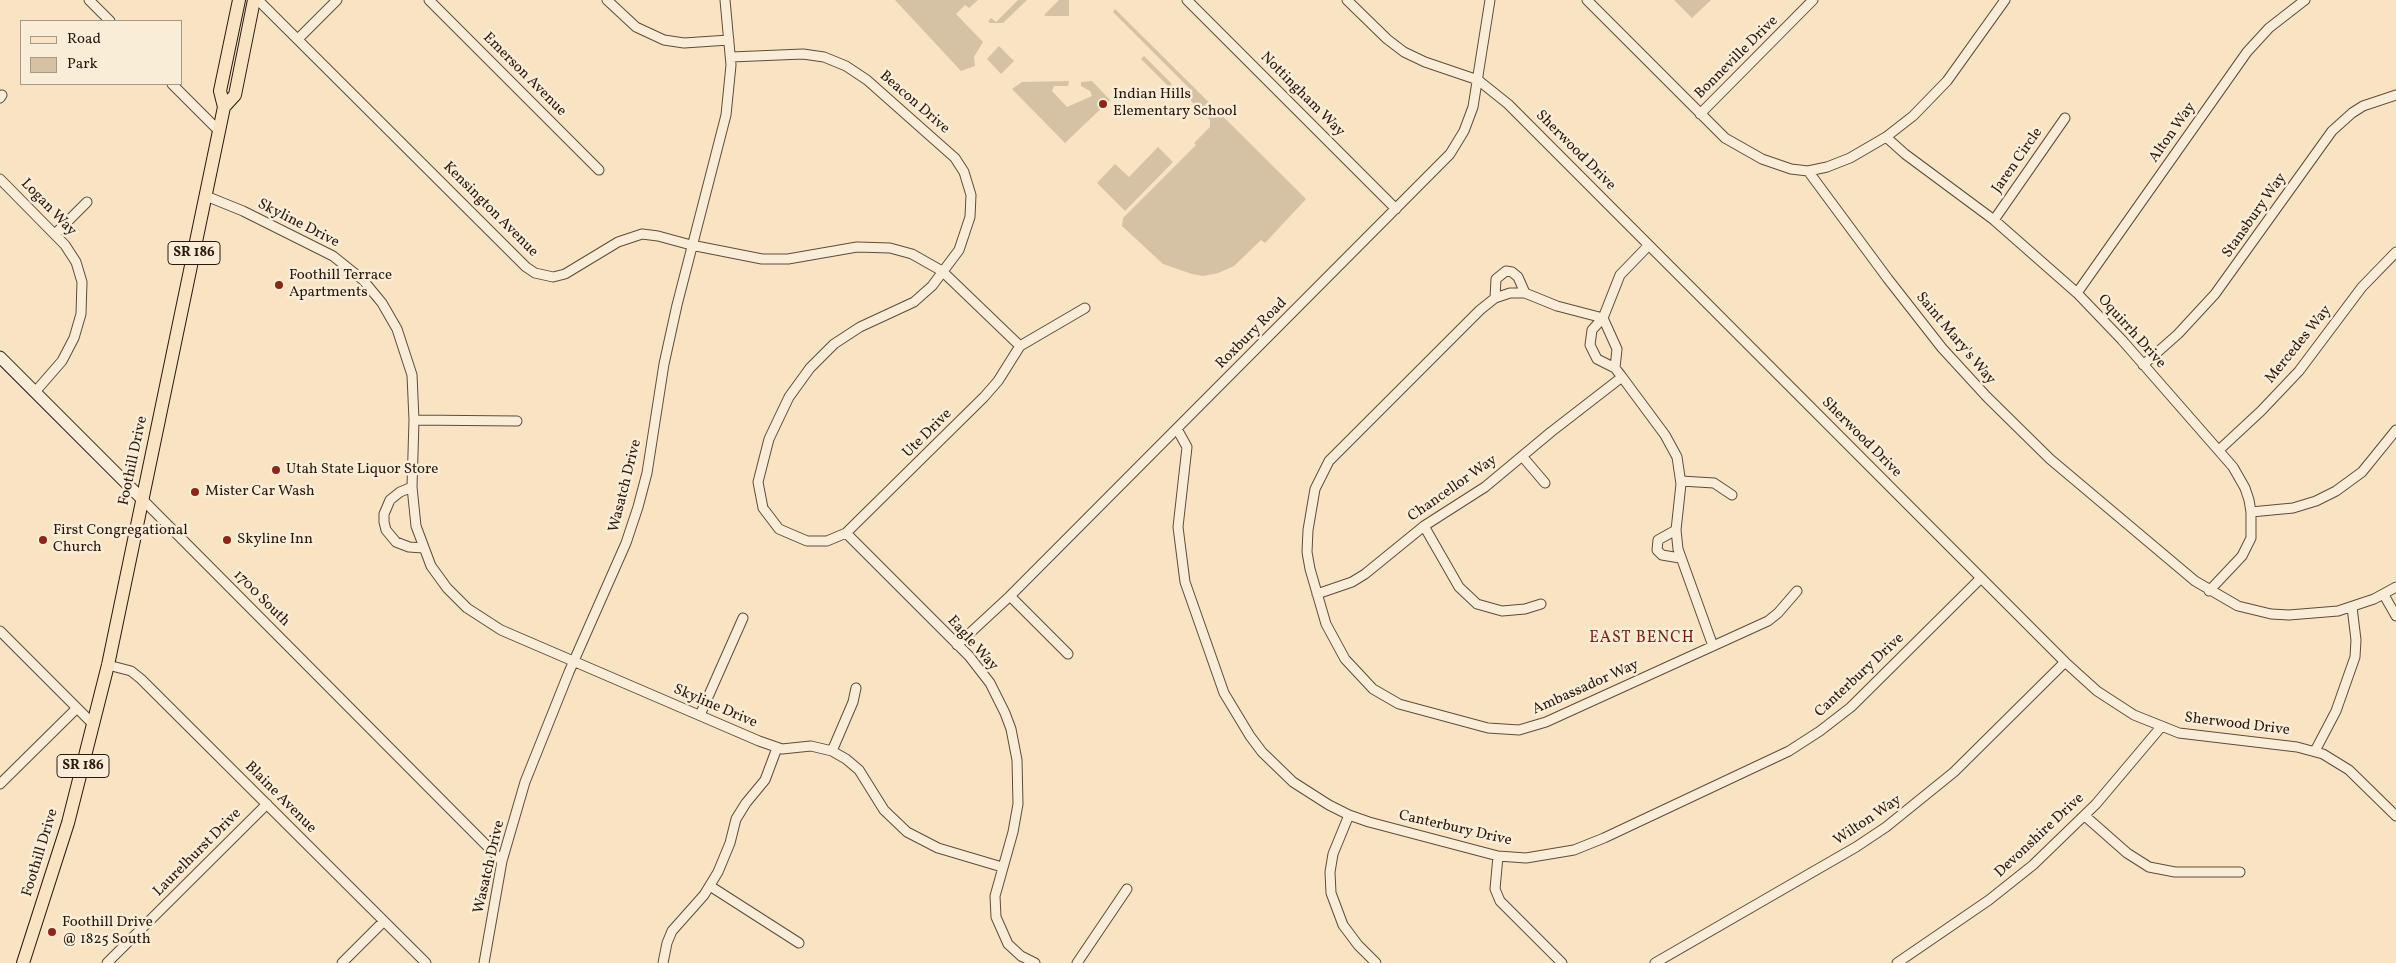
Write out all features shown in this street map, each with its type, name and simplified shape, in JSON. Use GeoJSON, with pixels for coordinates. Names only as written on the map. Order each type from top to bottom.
{"type":"FeatureCollection","features":[{"type":"Feature","properties":{"kind":"main road","name":"Foothill Drive"},"geometry":{"type":"LineString","coordinates":[[23,963],[64,838],[108,665],[224,107],[220,91],[239,0]]}},
{"type":"Feature","properties":{"kind":"main road","name":"Foothill Drive"},"geometry":{"type":"LineString","coordinates":[[224,107],[235,95],[254,0]]}},
{"type":"Feature","properties":{"kind":"street"},"geometry":{"type":"LineString","coordinates":[[89,0],[109,20]]}},
{"type":"Feature","properties":{"kind":"street","name":"Kensington Avenue"},"geometry":{"type":"LineString","coordinates":[[258,0],[526,267],[535,273],[553,277],[565,274],[625,239],[642,234],[752,258],[774,259],[857,248],[890,248],[917,256],[942,272],[1020,346]]}},
{"type":"Feature","properties":{"kind":"street"},"geometry":{"type":"LineString","coordinates":[[298,39],[337,0]]}},
{"type":"Feature","properties":{"kind":"street","name":"Emerson Avenue"},"geometry":{"type":"LineString","coordinates":[[429,0],[599,170]]}},
{"type":"Feature","properties":{"kind":"street"},"geometry":{"type":"LineString","coordinates":[[608,0],[636,27],[664,40],[684,43],[729,40]]}},
{"type":"Feature","properties":{"kind":"street","name":"Wasatch Drive"},"geometry":{"type":"LineString","coordinates":[[484,963],[502,861],[531,766],[626,543],[647,473],[664,364],[691,245],[724,125],[730,82],[731,57],[725,0]]}},
{"type":"Feature","properties":{"kind":"street","name":"Nottingham Way"},"geometry":{"type":"LineString","coordinates":[[1187,0],[1396,209]]}},
{"type":"Feature","properties":{"kind":"street","name":"Sherwood Drive"},"geometry":{"type":"LineString","coordinates":[[1347,0],[1379,32],[1404,52],[1425,62],[1478,80],[1508,104],[2065,662],[2108,700],[2134,716],[2161,728],[2188,735],[2289,746],[2314,751],[2349,770],[2396,816]]}},
{"type":"Feature","properties":{"kind":"street","name":"Roxbury Road"},"geometry":{"type":"LineString","coordinates":[[957,645],[1010,596],[1177,429],[1396,209],[1455,147],[1470,115],[1478,80],[1490,0]]}},
{"type":"Feature","properties":{"kind":"street"},"geometry":{"type":"LineString","coordinates":[[1587,0],[1725,138],[1749,153],[1791,169],[1808,172],[1844,160],[1886,137],[1926,104],[1947,81],[2005,0]]}},
{"type":"Feature","properties":{"kind":"street","name":"Bonneville Drive"},"geometry":{"type":"LineString","coordinates":[[1700,114],[1813,0]]}},
{"type":"Feature","properties":{"kind":"street","name":"Alton Way"},"geometry":{"type":"LineString","coordinates":[[2077,293],[2247,52],[2275,23],[2305,0]]}},
{"type":"Feature","properties":{"kind":"street","name":"Beacon Drive"},"geometry":{"type":"LineString","coordinates":[[731,57],[803,54],[824,57],[846,66],[868,80],[955,158],[968,179],[972,211],[958,250],[932,286],[921,297],[905,307],[860,327],[822,355],[789,397],[769,439],[759,474],[758,488],[763,508],[772,522],[788,535],[807,541],[827,541],[846,533]]}},
{"type":"Feature","properties":{"kind":"street"},"geometry":{"type":"LineString","coordinates":[[173,85],[219,130]]}},
{"type":"Feature","properties":{"kind":"street","name":"Stansbury Way"},"geometry":{"type":"LineString","coordinates":[[2144,365],[2178,334],[2215,294],[2332,131],[2363,106],[2396,95]]}},
{"type":"Feature","properties":{"kind":"street","name":"Jaren Circle"},"geometry":{"type":"LineString","coordinates":[[1994,220],[2065,118]]}},
{"type":"Feature","properties":{"kind":"street","name":"Oquirrh Drive"},"geometry":{"type":"LineString","coordinates":[[1886,137],[1905,154],[1994,220],[2077,293],[2144,365],[2233,467],[2245,488],[2251,512],[2251,532],[2247,548],[2209,591]]}},
{"type":"Feature","properties":{"kind":"street","name":"Saint Mary's Way"},"geometry":{"type":"LineString","coordinates":[[1808,172],[1942,348],[1986,398],[2058,466],[2170,563],[2209,591],[2238,606],[2271,614],[2307,615],[2352,607],[2384,595],[2396,587]]}},
{"type":"Feature","properties":{"kind":"street","name":"Logan Way"},"geometry":{"type":"LineString","coordinates":[[0,179],[65,245],[76,262],[82,282],[82,303],[78,326],[69,349],[54,371],[35,392]]}},
{"type":"Feature","properties":{"kind":"street","name":"Skyline Drive"},"geometry":{"type":"LineString","coordinates":[[206,196],[243,211],[322,250],[354,271],[373,291],[397,329],[406,353],[413,384],[412,488],[416,526],[423,548],[431,566],[447,588],[477,616],[501,630],[777,748],[811,746],[832,751],[846,759],[859,770],[884,810],[906,832],[938,848],[1002,866]]}},
{"type":"Feature","properties":{"kind":"street"},"geometry":{"type":"LineString","coordinates":[[54,234],[87,202]]}},
{"type":"Feature","properties":{"kind":"street"},"geometry":{"type":"LineString","coordinates":[[1649,245],[1620,275],[1603,318],[1592,330],[1590,345],[1597,360],[1615,368],[1622,377],[1670,443],[1677,457],[1681,481],[1676,530],[1680,558],[1712,646]]}},
{"type":"Feature","properties":{"kind":"street","name":"Mercedes Way"},"geometry":{"type":"LineString","coordinates":[[2219,450],[2294,376],[2362,287],[2396,252]]}},
{"type":"Feature","properties":{"kind":"street"},"geometry":{"type":"LineString","coordinates":[[1495,298],[1496,279],[1506,271],[1512,272],[1518,277],[1525,293]]}},
{"type":"Feature","properties":{"kind":"street","name":"Ambassador Way"},"geometry":{"type":"LineString","coordinates":[[1603,318],[1557,306],[1525,293],[1510,293],[1495,298],[1480,310],[1336,454],[1323,470],[1312,499],[1307,541],[1308,561],[1326,624],[1337,648],[1355,672],[1373,689],[1404,706],[1488,728],[1520,730],[1546,722],[1773,617],[1797,591]]}},
{"type":"Feature","properties":{"kind":"street"},"geometry":{"type":"LineString","coordinates":[[1020,346],[1085,308]]}},
{"type":"Feature","properties":{"kind":"street"},"geometry":{"type":"LineString","coordinates":[[1603,318],[1617,349],[1615,368]]}},
{"type":"Feature","properties":{"kind":"street","name":"Ute Drive"},"geometry":{"type":"LineString","coordinates":[[846,533],[859,523],[988,393],[1020,346]]}},
{"type":"Feature","properties":{"kind":"street","name":"1700 South"},"geometry":{"type":"LineString","coordinates":[[0,357],[502,861]]}},
{"type":"Feature","properties":{"kind":"street","name":"Chancellor Way"},"geometry":{"type":"LineString","coordinates":[[1317,594],[1358,578],[1424,526],[1485,487],[1622,377]]}},
{"type":"Feature","properties":{"kind":"street"},"geometry":{"type":"LineString","coordinates":[[414,420],[517,421]]}},
{"type":"Feature","properties":{"kind":"street","name":"Canterbury Drive"},"geometry":{"type":"LineString","coordinates":[[1177,429],[1187,447],[1178,527],[1182,564],[1190,600],[1224,693],[1250,736],[1277,767],[1311,794],[1349,815],[1498,856],[1542,856],[1582,847],[1789,751],[1820,731],[1851,707],[1981,578]]}},
{"type":"Feature","properties":{"kind":"street"},"geometry":{"type":"LineString","coordinates":[[2251,512],[2299,506],[2336,491],[2362,472],[2396,430]]}},
{"type":"Feature","properties":{"kind":"street"},"geometry":{"type":"LineString","coordinates":[[1522,456],[1545,483]]}},
{"type":"Feature","properties":{"kind":"street"},"geometry":{"type":"LineString","coordinates":[[1681,481],[1714,483],[1732,495]]}},
{"type":"Feature","properties":{"kind":"street"},"geometry":{"type":"LineString","coordinates":[[412,488],[400,492],[390,500],[386,507],[384,522],[386,530],[396,542],[409,547],[423,548]]}},
{"type":"Feature","properties":{"kind":"street"},"geometry":{"type":"LineString","coordinates":[[1424,526],[1459,587],[1470,599],[1486,608],[1502,611],[1525,609],[1541,604]]}},
{"type":"Feature","properties":{"kind":"street"},"geometry":{"type":"LineString","coordinates":[[1676,530],[1658,540],[1656,550],[1662,555],[1680,558]]}},
{"type":"Feature","properties":{"kind":"street","name":"Eagle Way"},"geometry":{"type":"LineString","coordinates":[[846,533],[957,645],[980,670],[998,698],[1011,729],[1019,775],[1018,804],[1013,832],[1002,866],[995,901],[999,927],[1014,950],[1035,963]]}},
{"type":"Feature","properties":{"kind":"street"},"geometry":{"type":"LineString","coordinates":[[2384,595],[2396,616]]}},
{"type":"Feature","properties":{"kind":"street"},"geometry":{"type":"LineString","coordinates":[[1010,596],[1068,654]]}},
{"type":"Feature","properties":{"kind":"street"},"geometry":{"type":"LineString","coordinates":[[2314,751],[2336,711],[2355,657],[2356,640],[2352,607]]}},
{"type":"Feature","properties":{"kind":"street"},"geometry":{"type":"LineString","coordinates":[[700,715],[742,618]]}},
{"type":"Feature","properties":{"kind":"street"},"geometry":{"type":"LineString","coordinates":[[0,631],[94,725]]}},
{"type":"Feature","properties":{"kind":"street","name":"Wilton Way"},"geometry":{"type":"LineString","coordinates":[[1655,963],[1856,847],[1886,827],[1947,778],[2065,662]]}},
{"type":"Feature","properties":{"kind":"street","name":"Blaine Avenue"},"geometry":{"type":"LineString","coordinates":[[108,665],[131,672],[141,679],[426,963]]}},
{"type":"Feature","properties":{"kind":"street"},"geometry":{"type":"LineString","coordinates":[[832,751],[853,702],[856,688]]}},
{"type":"Feature","properties":{"kind":"street"},"geometry":{"type":"LineString","coordinates":[[0,784],[76,708]]}},
{"type":"Feature","properties":{"kind":"street","name":"Devonshire Drive"},"geometry":{"type":"LineString","coordinates":[[1897,963],[2020,876],[2085,816],[2161,728]]}},
{"type":"Feature","properties":{"kind":"street"},"geometry":{"type":"LineString","coordinates":[[663,963],[667,943],[672,931],[710,886],[725,857],[736,819],[746,803],[765,780],[777,748]]}},
{"type":"Feature","properties":{"kind":"street","name":"Laurelhurst Drive"},"geometry":{"type":"LineString","coordinates":[[107,963],[267,804]]}},
{"type":"Feature","properties":{"kind":"street"},"geometry":{"type":"LineString","coordinates":[[1349,815],[1333,854],[1330,872],[1332,893],[1343,925],[1376,963]]}},
{"type":"Feature","properties":{"kind":"street"},"geometry":{"type":"LineString","coordinates":[[2085,816],[2127,854],[2149,867],[2175,872],[2240,872]]}},
{"type":"Feature","properties":{"kind":"street"},"geometry":{"type":"LineString","coordinates":[[1498,856],[1495,889],[1500,901],[1562,963]]}},
{"type":"Feature","properties":{"kind":"street"},"geometry":{"type":"LineString","coordinates":[[710,886],[800,943]]}},
{"type":"Feature","properties":{"kind":"street"},"geometry":{"type":"LineString","coordinates":[[1077,963],[1127,889]]}},
{"type":"Feature","properties":{"kind":"street"},"geometry":{"type":"LineString","coordinates":[[342,963],[384,921]]}},
{"type":"Feature","properties":{"kind":"green space"},"geometry":{"type":"Polygon","coordinates":[[[895,0],[978,0],[969,8],[965,5],[956,14],[983,42],[974,57],[975,66],[961,71],[895,0]]]}},
{"type":"Feature","properties":{"kind":"green space"},"geometry":{"type":"Polygon","coordinates":[[[1018,0],[1027,0],[1003,23],[990,23],[988,21],[991,18],[996,22],[1018,0]]]}},
{"type":"Feature","properties":{"kind":"green space"},"geometry":{"type":"Polygon","coordinates":[[[1059,0],[1069,0],[1069,16],[1044,15],[1059,0]]]}},
{"type":"Feature","properties":{"kind":"green space"},"geometry":{"type":"Polygon","coordinates":[[[1674,0],[1711,0],[1692,18],[1674,0]]]}},
{"type":"Feature","properties":{"kind":"green space"},"geometry":{"type":"Polygon","coordinates":[[[1115,9],[1306,199],[1265,243],[1261,240],[1234,266],[1218,273],[1203,276],[1163,264],[1122,226],[1123,218],[1196,145],[1194,143],[1210,127],[1210,120],[1191,101],[1191,90],[1113,12],[1115,9]]]}},
{"type":"Feature","properties":{"kind":"green space"},"geometry":{"type":"Polygon","coordinates":[[[999,46],[1014,61],[1001,74],[987,59],[999,46]]]}},
{"type":"Feature","properties":{"kind":"green space"},"geometry":{"type":"Polygon","coordinates":[[[1144,56],[1171,83],[1173,91],[1141,59],[1144,56]]]}},
{"type":"Feature","properties":{"kind":"green space"},"geometry":{"type":"Polygon","coordinates":[[[1069,81],[1068,86],[1054,86],[1052,91],[1067,107],[1092,96],[1090,91],[1081,86],[1081,82],[1092,81],[1110,100],[1065,143],[1012,89],[1022,82],[1069,81]]]}},
{"type":"Feature","properties":{"kind":"green space"},"geometry":{"type":"Polygon","coordinates":[[[1158,147],[1173,162],[1125,211],[1097,183],[1115,164],[1129,177],[1158,147]]]}},
{"type":"Feature","properties":{"kind":"place","name":"Indian Hills Elementary School"},"geometry":{"type":"Point","coordinates":[1103,104]}},
{"type":"Feature","properties":{"kind":"place","name":"Foothill Terrace Apartments"},"geometry":{"type":"Point","coordinates":[279,285]}},
{"type":"Feature","properties":{"kind":"place","name":"Utah State Liquor Store"},"geometry":{"type":"Point","coordinates":[276,470]}},
{"type":"Feature","properties":{"kind":"place","name":"Mister Car Wash"},"geometry":{"type":"Point","coordinates":[195,492]}},
{"type":"Feature","properties":{"kind":"place","name":"First Congregational Church"},"geometry":{"type":"Point","coordinates":[43,540]}},
{"type":"Feature","properties":{"kind":"place","name":"Skyline Inn"},"geometry":{"type":"Point","coordinates":[227,540]}},
{"type":"Feature","properties":{"kind":"place","name":"Foothill Drive @ 1825 South"},"geometry":{"type":"Point","coordinates":[52,932]}},
{"type":"Feature","properties":{"kind":"district","name":"EAST BENCH"},"geometry":{"type":"Point","coordinates":[1642,639]}}]}
